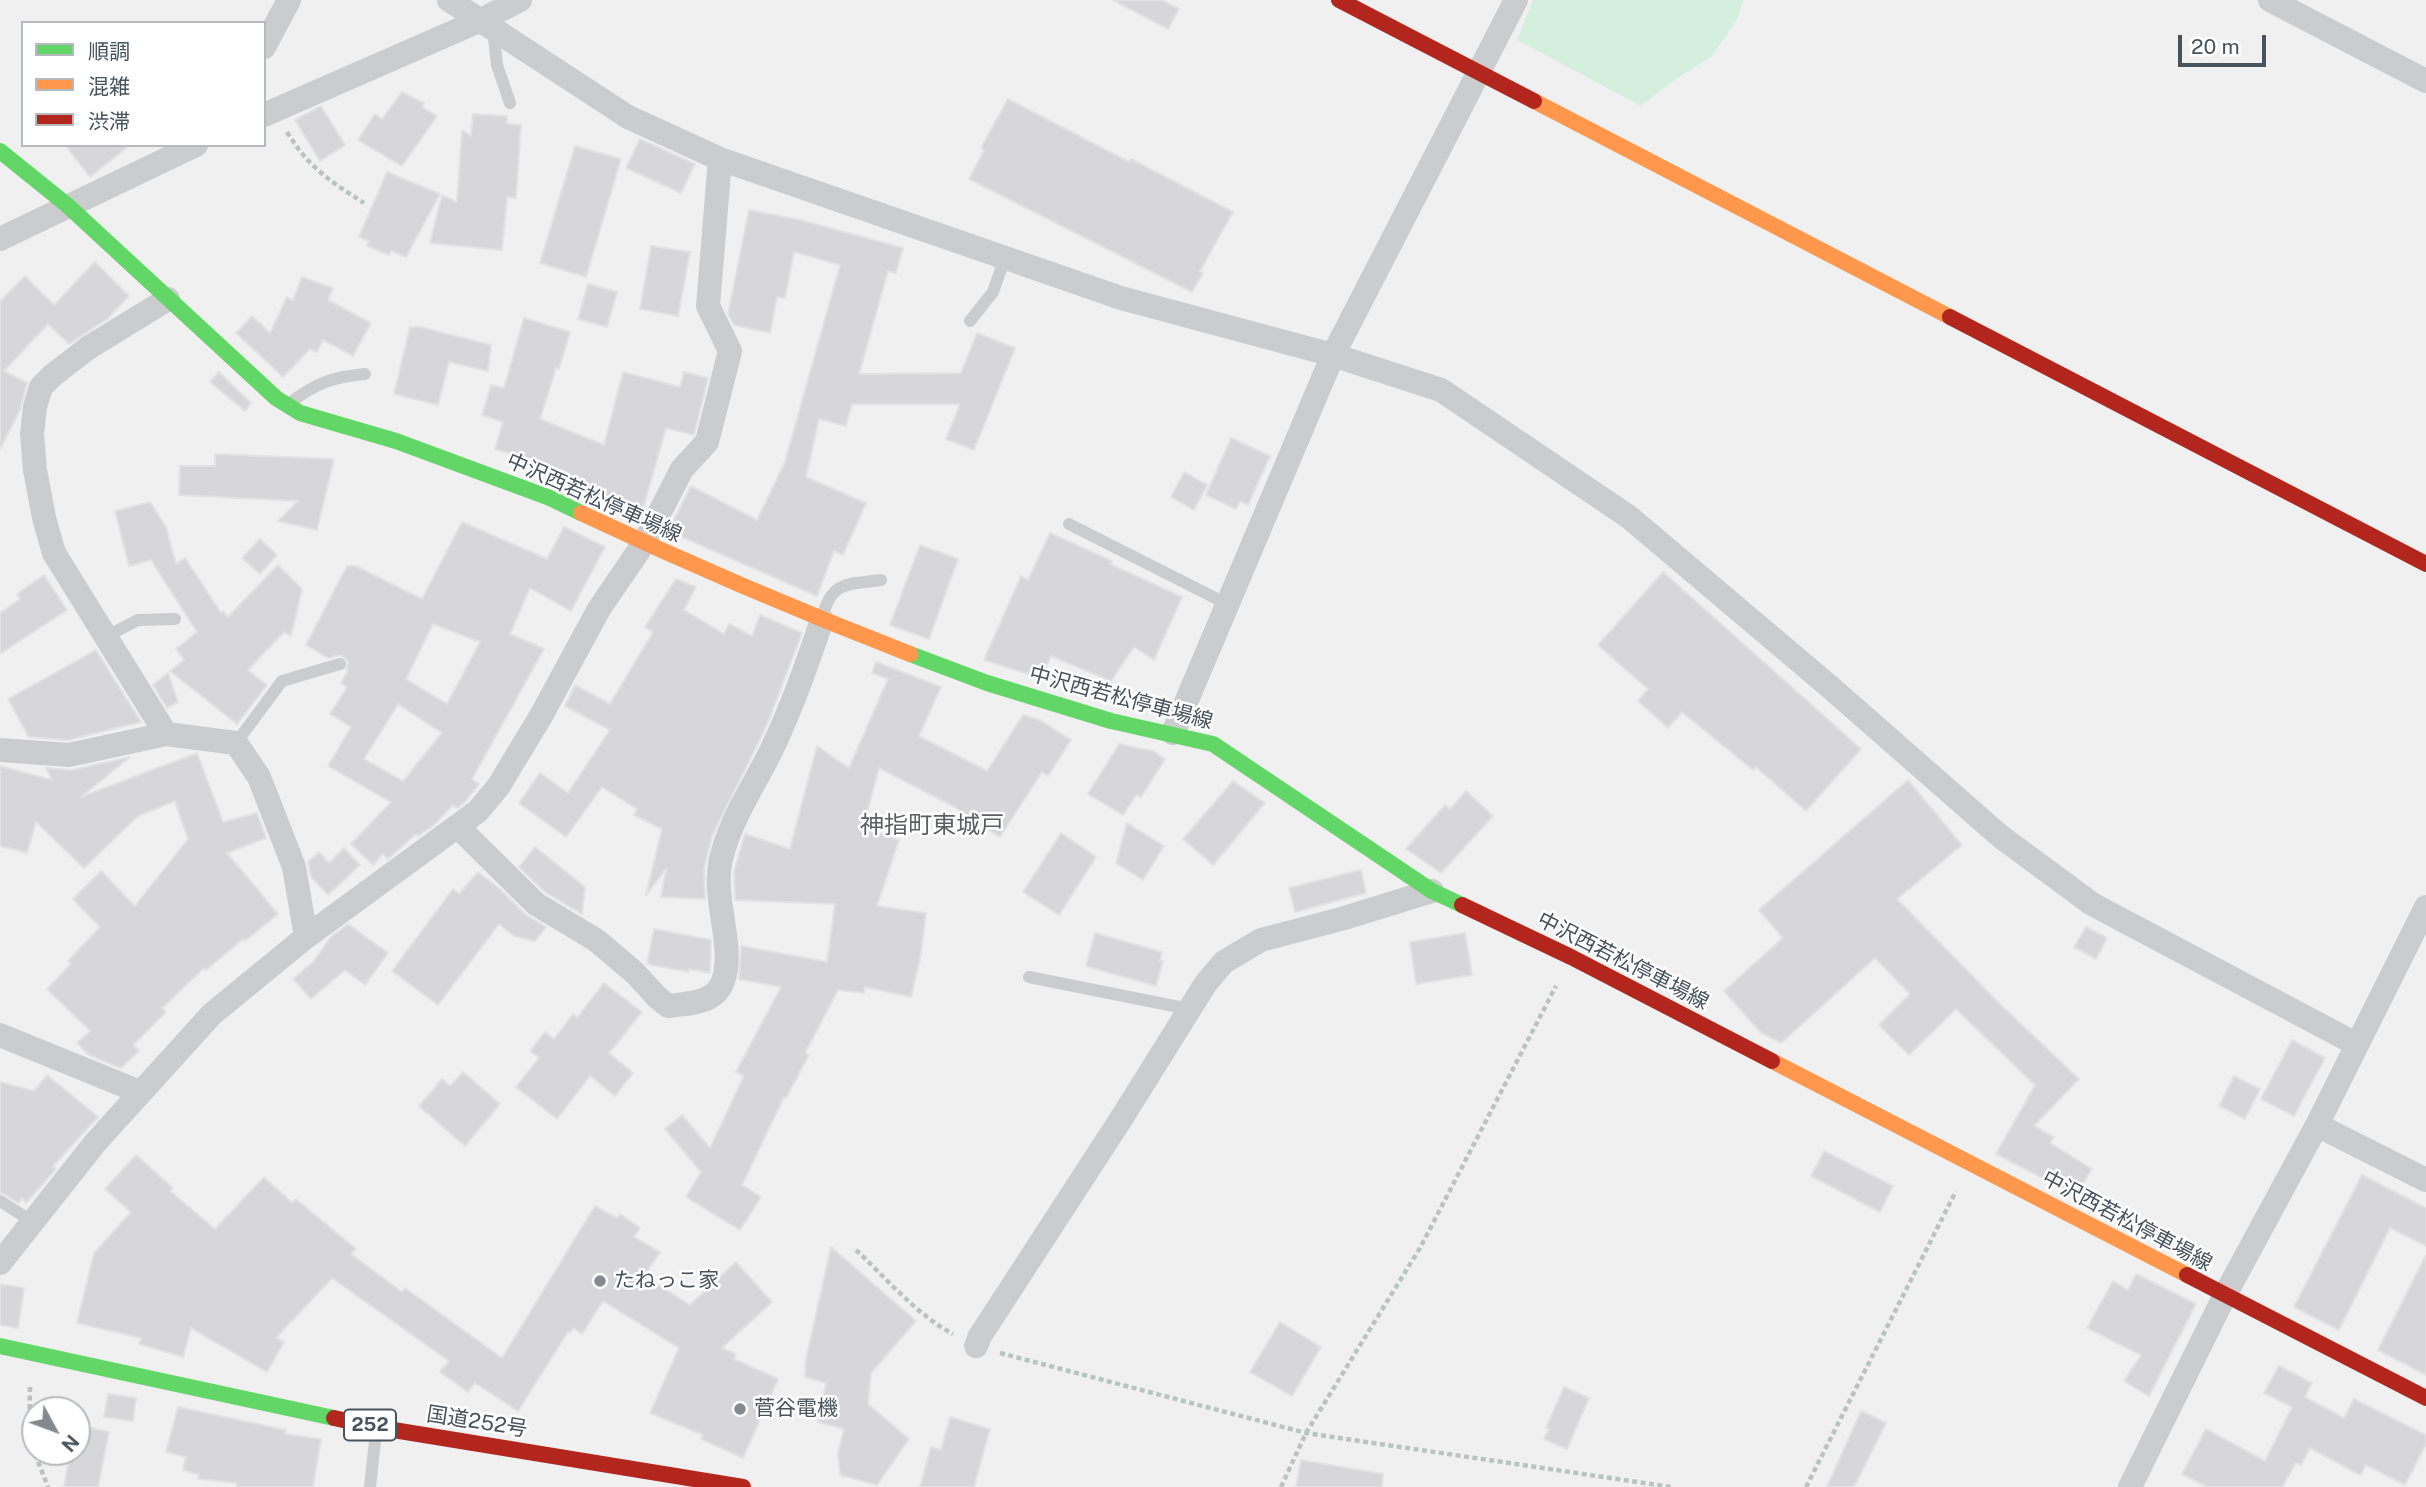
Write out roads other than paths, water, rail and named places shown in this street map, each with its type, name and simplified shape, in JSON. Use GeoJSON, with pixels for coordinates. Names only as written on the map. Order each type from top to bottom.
{"type":"FeatureCollection","features":[{"type":"Feature","properties":{"kind":"main road"},"geometry":{"type":"LineString","coordinates":[[1339,0],[2426,564]]}},
{"type":"Feature","properties":{"kind":"main road","name":"中沢西若松停車場線"},"geometry":{"type":"LineString","coordinates":[[0,151],[67,205],[286,406],[300,413],[396,441],[550,498],[644,543],[822,620],[986,682],[1111,720],[1213,744],[1432,891],[1571,957],[2426,1398]]}},
{"type":"Feature","properties":{"kind":"main road","name":"国道252号"},"geometry":{"type":"LineString","coordinates":[[0,1346],[375,1427],[743,1487]]}},
{"type":"Feature","properties":{"kind":"street"},"geometry":{"type":"LineString","coordinates":[[266,43],[289,0]]}},
{"type":"Feature","properties":{"kind":"street"},"geometry":{"type":"LineString","coordinates":[[449,0],[628,117],[720,159],[1121,299],[1333,355],[1441,390],[1629,517],[1830,687],[2000,836],[2092,904],[2356,1044]]}},
{"type":"Feature","properties":{"kind":"street"},"geometry":{"type":"LineString","coordinates":[[269,113],[487,25],[520,0]]}},
{"type":"Feature","properties":{"kind":"street"},"geometry":{"type":"LineString","coordinates":[[1173,733],[1333,355],[1516,0]]}},
{"type":"Feature","properties":{"kind":"street"},"geometry":{"type":"LineString","coordinates":[[2270,0],[2426,81]]}},
{"type":"Feature","properties":{"kind":"street"},"geometry":{"type":"LineString","coordinates":[[0,239],[192,147]]}},
{"type":"Feature","properties":{"kind":"street"},"geometry":{"type":"LineString","coordinates":[[0,1263],[95,1143],[212,1014],[306,937],[478,811],[498,788],[599,609],[644,543],[682,469],[707,442],[730,351],[708,306],[720,159]]}},
{"type":"Feature","properties":{"kind":"street"},"geometry":{"type":"LineString","coordinates":[[166,734],[54,553],[35,470],[32,434],[35,407],[41,387],[53,375],[88,348],[169,299]]}},
{"type":"Feature","properties":{"kind":"street"},"geometry":{"type":"LineString","coordinates":[[457,826],[536,904],[596,940],[668,1006],[700,1002],[715,994],[723,980],[726,951],[719,908],[718,874],[722,854],[739,812],[793,703],[822,620]]}},
{"type":"Feature","properties":{"kind":"street"},"geometry":{"type":"LineString","coordinates":[[0,750],[69,755],[166,734],[236,743],[258,777],[294,867],[306,937]]}},
{"type":"Feature","properties":{"kind":"street"},"geometry":{"type":"LineString","coordinates":[[976,1346],[1189,1009],[1224,962],[1261,940],[1432,891]]}},
{"type":"Feature","properties":{"kind":"street"},"geometry":{"type":"LineString","coordinates":[[2130,1487],[2225,1295],[2316,1125],[2426,907]]}},
{"type":"Feature","properties":{"kind":"street"},"geometry":{"type":"LineString","coordinates":[[0,1035],[140,1092]]}},
{"type":"Feature","properties":{"kind":"street"},"geometry":{"type":"LineString","coordinates":[[2316,1125],[2426,1180]]}},
{"type":"Feature","properties":{"kind":"lane"},"geometry":{"type":"LineString","coordinates":[[487,25],[510,103]]}},
{"type":"Feature","properties":{"kind":"lane"},"geometry":{"type":"LineString","coordinates":[[970,321],[993,292],[1005,258]]}},
{"type":"Feature","properties":{"kind":"lane"},"geometry":{"type":"LineString","coordinates":[[286,406],[309,389],[338,376],[366,374]]}},
{"type":"Feature","properties":{"kind":"lane"},"geometry":{"type":"LineString","coordinates":[[1069,524],[1227,604]]}},
{"type":"Feature","properties":{"kind":"lane"},"geometry":{"type":"LineString","coordinates":[[822,620],[826,601],[839,586],[881,580]]}},
{"type":"Feature","properties":{"kind":"lane"},"geometry":{"type":"LineString","coordinates":[[107,636],[138,620],[175,619]]}},
{"type":"Feature","properties":{"kind":"lane"},"geometry":{"type":"LineString","coordinates":[[236,743],[282,681],[340,664]]}},
{"type":"Feature","properties":{"kind":"lane"},"geometry":{"type":"LineString","coordinates":[[1029,977],[1189,1009]]}},
{"type":"Feature","properties":{"kind":"lane"},"geometry":{"type":"LineString","coordinates":[[0,1201],[33,1222]]}},
{"type":"Feature","properties":{"kind":"lane"},"geometry":{"type":"LineString","coordinates":[[370,1487],[375,1427]]}},
{"type":"Feature","properties":{"kind":"place","name":"たねっこ家"},"geometry":{"type":"Point","coordinates":[600,1281]}},
{"type":"Feature","properties":{"kind":"place","name":"菅谷電機"},"geometry":{"type":"Point","coordinates":[740,1409]}},
{"type":"Feature","properties":{"kind":"district","name":"神指町東城戸"},"geometry":{"type":"Point","coordinates":[932,826]}}]}
